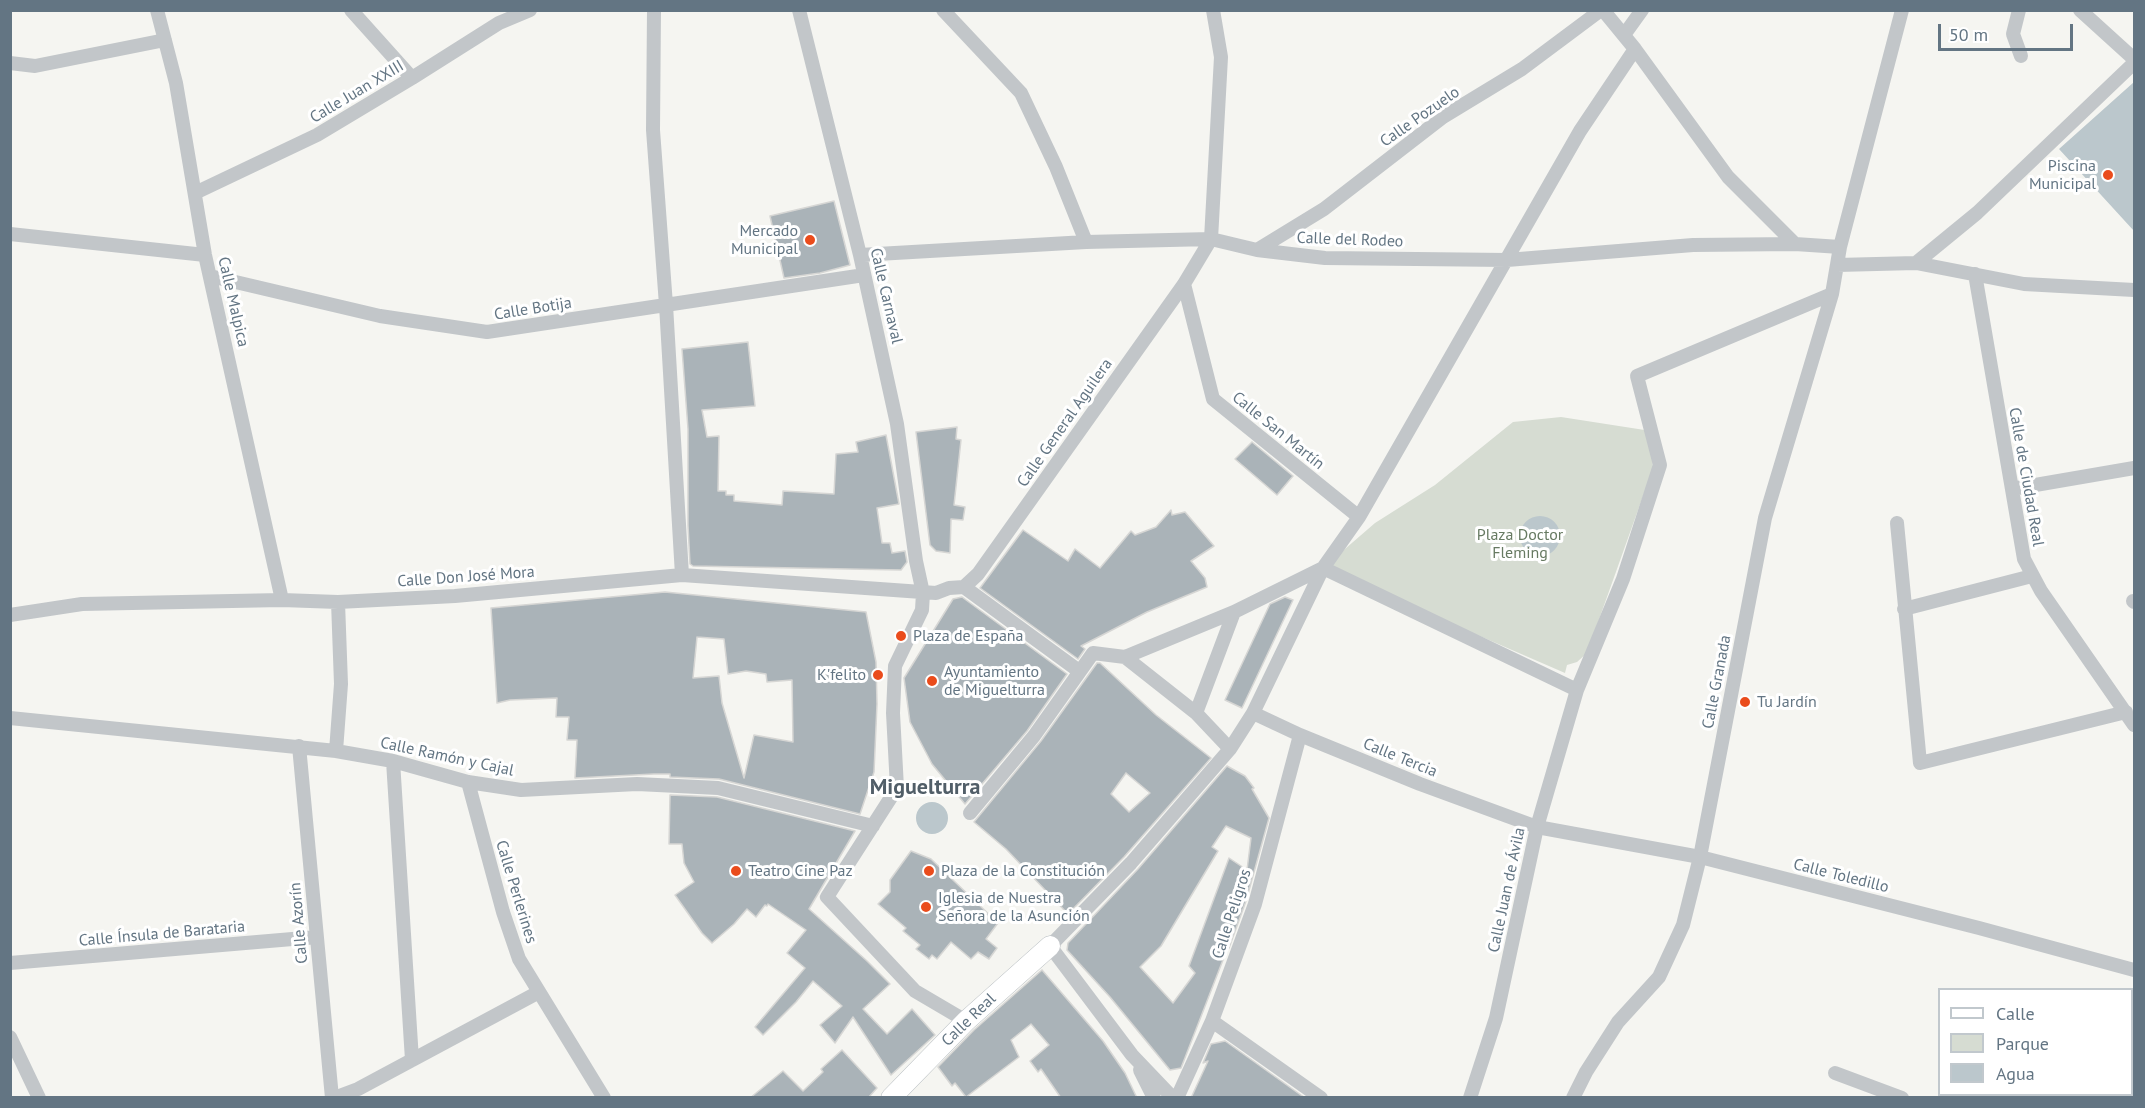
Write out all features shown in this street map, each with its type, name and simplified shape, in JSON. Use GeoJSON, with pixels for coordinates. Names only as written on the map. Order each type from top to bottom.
{"type":"FeatureCollection","features":[{"type":"Feature","properties":{"kind":"street","name":"Calle Malpica"},"geometry":{"type":"LineString","coordinates":[[157,10],[177,83],[205,255],[282,600]]}},
{"type":"Feature","properties":{"kind":"street"},"geometry":{"type":"LineString","coordinates":[[351,10],[412,78]]}},
{"type":"Feature","properties":{"kind":"street","name":"Calle Juan XXIII"},"geometry":{"type":"LineString","coordinates":[[195,193],[317,135],[499,23],[530,10]]}},
{"type":"Feature","properties":{"kind":"street"},"geometry":{"type":"LineString","coordinates":[[654,10],[653,130],[682,575]]}},
{"type":"Feature","properties":{"kind":"street","name":"Calle Carnaval"},"geometry":{"type":"LineString","coordinates":[[799,10],[860,255],[897,424],[916,561],[923,593]]}},
{"type":"Feature","properties":{"kind":"street"},"geometry":{"type":"LineString","coordinates":[[943,10],[1021,93],[1056,167],[1086,242]]}},
{"type":"Feature","properties":{"kind":"street"},"geometry":{"type":"LineString","coordinates":[[1211,240],[1221,57],[1213,10]]}},
{"type":"Feature","properties":{"kind":"street"},"geometry":{"type":"LineString","coordinates":[[1602,10],[1635,49],[1728,177],[1795,244]]}},
{"type":"Feature","properties":{"kind":"street","name":"Calle Pozuelo"},"geometry":{"type":"LineString","coordinates":[[1257,250],[1324,209],[1443,117],[1522,69],[1602,10]]}},
{"type":"Feature","properties":{"kind":"street"},"geometry":{"type":"LineString","coordinates":[[1624,35],[1642,10]]}},
{"type":"Feature","properties":{"kind":"street","name":"Calle Granada"},"geometry":{"type":"LineString","coordinates":[[1573,1098],[1586,1072],[1618,1023],[1659,977],[1683,925],[1700,857],[1765,518],[1832,294],[1840,247],[1902,10]]}},
{"type":"Feature","properties":{"kind":"street"},"geometry":{"type":"LineString","coordinates":[[2019,10],[2013,34],[2021,56]]}},
{"type":"Feature","properties":{"kind":"street"},"geometry":{"type":"LineString","coordinates":[[2080,10],[2134,59]]}},
{"type":"Feature","properties":{"kind":"street"},"geometry":{"type":"LineString","coordinates":[[10,63],[35,66],[165,40]]}},
{"type":"Feature","properties":{"kind":"street"},"geometry":{"type":"LineString","coordinates":[[1175,1098],[1132,1054],[1050,946],[1131,863],[1230,749],[1253,713],[1323,568],[1359,517],[1580,131],[1635,49]]}},
{"type":"Feature","properties":{"kind":"street"},"geometry":{"type":"LineString","coordinates":[[1916,263],[1977,213],[2134,63]]}},
{"type":"Feature","properties":{"kind":"street"},"geometry":{"type":"LineString","coordinates":[[10,234],[205,255]]}},
{"type":"Feature","properties":{"kind":"street","name":"Calle del Rodeo"},"geometry":{"type":"LineString","coordinates":[[860,255],[1086,242],[1211,240],[1257,250],[1325,258],[1507,260],[1693,245],[1795,244],[1840,247]]}},
{"type":"Feature","properties":{"kind":"street","name":"Calle General Aguilera"},"geometry":{"type":"LineString","coordinates":[[964,587],[978,574],[1184,284],[1211,240]]}},
{"type":"Feature","properties":{"kind":"street"},"geometry":{"type":"LineString","coordinates":[[1837,265],[1916,263],[2024,284],[2134,291]]}},
{"type":"Feature","properties":{"kind":"street","name":"Calle de Ciudad Real"},"geometry":{"type":"LineString","coordinates":[[1975,274],[2024,559],[2032,576],[2134,725]]}},
{"type":"Feature","properties":{"kind":"street","name":"Calle Botija"},"geometry":{"type":"LineString","coordinates":[[210,276],[380,316],[488,332],[864,275]]}},
{"type":"Feature","properties":{"kind":"street","name":"Calle San Martín"},"geometry":{"type":"LineString","coordinates":[[1184,284],[1213,399],[1359,517]]}},
{"type":"Feature","properties":{"kind":"street","name":"Calle Juan de Ávila"},"geometry":{"type":"LineString","coordinates":[[1470,1098],[1496,1018],[1537,827],[1577,690],[1623,579],[1660,465],[1637,376],[1832,294]]}},
{"type":"Feature","properties":{"kind":"street"},"geometry":{"type":"LineString","coordinates":[[2012,489],[2134,468]]}},
{"type":"Feature","properties":{"kind":"street"},"geometry":{"type":"LineString","coordinates":[[1897,523],[1920,763],[2126,712]]}},
{"type":"Feature","properties":{"kind":"street"},"geometry":{"type":"LineString","coordinates":[[1323,568],[1577,690]]}},
{"type":"Feature","properties":{"kind":"street"},"geometry":{"type":"LineString","coordinates":[[1125,657],[1234,612],[1323,568]]}},
{"type":"Feature","properties":{"kind":"street","name":"Calle Don José Mora"},"geometry":{"type":"LineString","coordinates":[[10,615],[82,604],[282,600],[338,602],[455,596],[682,575],[923,593]]}},
{"type":"Feature","properties":{"kind":"street"},"geometry":{"type":"LineString","coordinates":[[1904,609],[2032,576]]}},
{"type":"Feature","properties":{"kind":"street"},"geometry":{"type":"LineString","coordinates":[[966,1021],[915,991],[827,897],[897,788],[893,713],[895,666],[922,610],[923,593],[936,594],[949,588],[964,587],[1079,671]]}},
{"type":"Feature","properties":{"kind":"street"},"geometry":{"type":"LineString","coordinates":[[336,751],[341,684],[338,602]]}},
{"type":"Feature","properties":{"kind":"street"},"geometry":{"type":"LineString","coordinates":[[1196,713],[1234,612]]}},
{"type":"Feature","properties":{"kind":"street"},"geometry":{"type":"LineString","coordinates":[[970,813],[1034,736],[1093,652],[1125,657],[1196,713],[1230,749]]}},
{"type":"Feature","properties":{"kind":"street","name":"Calle Tercia"},"geometry":{"type":"LineString","coordinates":[[1253,713],[1300,735],[1420,784],[1537,827]]}},
{"type":"Feature","properties":{"kind":"street","name":"Calle Ramón y Cajal"},"geometry":{"type":"LineString","coordinates":[[10,718],[336,751],[393,761],[468,782],[521,790],[637,784],[718,788],[873,826]]}},
{"type":"Feature","properties":{"kind":"street","name":"Calle Peligros"},"geometry":{"type":"LineString","coordinates":[[1175,1098],[1212,1021],[1255,904],[1300,735]]}},
{"type":"Feature","properties":{"kind":"street","name":"Calle Azorín"},"geometry":{"type":"LineString","coordinates":[[299,746],[333,1098]]}},
{"type":"Feature","properties":{"kind":"street"},"geometry":{"type":"LineString","coordinates":[[393,761],[412,1060]]}},
{"type":"Feature","properties":{"kind":"street","name":"Calle Perlerines"},"geometry":{"type":"LineString","coordinates":[[468,782],[503,912],[519,958],[604,1098]]}},
{"type":"Feature","properties":{"kind":"street","name":"Calle Toledillo"},"geometry":{"type":"LineString","coordinates":[[1537,827],[1700,857],[2134,970]]}},
{"type":"Feature","properties":{"kind":"street","name":"Calle Ínsula de Barataria"},"geometry":{"type":"LineString","coordinates":[[10,963],[316,937]]}},
{"type":"Feature","properties":{"kind":"street","name":"Calle Real"},"geometry":{"type":"LineString","coordinates":[[891,1098],[966,1021],[1050,946]]}},
{"type":"Feature","properties":{"kind":"street"},"geometry":{"type":"LineString","coordinates":[[333,1098],[358,1089],[539,992]]}},
{"type":"Feature","properties":{"kind":"street"},"geometry":{"type":"LineString","coordinates":[[1212,1021],[1321,1098]]}},
{"type":"Feature","properties":{"kind":"street"},"geometry":{"type":"LineString","coordinates":[[10,1037],[39,1098]]}},
{"type":"Feature","properties":{"kind":"street"},"geometry":{"type":"LineString","coordinates":[[1132,1054],[1154,1098]]}},
{"type":"Feature","properties":{"kind":"street"},"geometry":{"type":"LineString","coordinates":[[1835,1073],[1880,1094],[1902,1098]]}},
{"type":"Feature","properties":{"kind":"green space","name":"Plaza Doctor Fleming"},"geometry":{"type":"Polygon","coordinates":[[[1561,417],[1651,431],[1653,468],[1587,653],[1577,662],[1567,665],[1565,673],[1323,568],[1375,523],[1435,485],[1513,422],[1561,417]]]}},
{"type":"Feature","properties":{"kind":"water","name":"Piscina Municipal"},"geometry":{"type":"Polygon","coordinates":[[[2134,82],[2134,231],[2059,149],[2134,82]]]}},
{"type":"Feature","properties":{"kind":"water"},"geometry":{"type":"Polygon","coordinates":[[[1540,516],[1554,522],[1560,536],[1554,550],[1540,556],[1526,550],[1520,536],[1526,522],[1540,516]]]}},
{"type":"Feature","properties":{"kind":"water"},"geometry":{"type":"Polygon","coordinates":[[[932,802],[943,807],[948,818],[943,829],[932,834],[921,829],[916,818],[921,807],[932,802]]]}},
{"type":"Feature","properties":{"kind":"building","name":"Mercado Municipal"},"geometry":{"type":"Polygon","coordinates":[[[834,201],[850,265],[820,273],[784,278],[770,216],[834,201]]]}},
{"type":"Feature","properties":{"kind":"building"},"geometry":{"type":"Polygon","coordinates":[[[748,342],[755,406],[702,410],[707,437],[719,436],[718,491],[726,491],[726,495],[734,495],[734,501],[782,505],[783,491],[834,494],[836,454],[858,452],[856,442],[886,435],[899,504],[877,508],[882,543],[890,543],[892,553],[905,551],[907,562],[901,570],[693,566],[690,564],[688,429],[682,349],[748,342]]]}},
{"type":"Feature","properties":{"kind":"building"},"geometry":{"type":"Polygon","coordinates":[[[957,427],[956,439],[961,440],[954,505],[965,507],[963,520],[951,519],[950,553],[936,551],[930,545],[916,432],[957,427]]]}},
{"type":"Feature","properties":{"kind":"building"},"geometry":{"type":"Polygon","coordinates":[[[1252,442],[1293,476],[1277,495],[1235,459],[1252,442]]]}},
{"type":"Feature","properties":{"kind":"building"},"geometry":{"type":"Polygon","coordinates":[[[1171,510],[1172,515],[1185,512],[1214,546],[1191,561],[1205,578],[1207,587],[1147,612],[1081,646],[1085,649],[1078,659],[980,588],[1023,530],[1068,561],[1075,549],[1100,568],[1131,531],[1135,535],[1156,527],[1171,510]]]}},
{"type":"Feature","properties":{"kind":"building"},"geometry":{"type":"Polygon","coordinates":[[[665,592],[866,612],[876,662],[877,704],[874,772],[860,814],[719,779],[670,777],[670,774],[575,778],[577,740],[567,740],[569,717],[556,717],[557,698],[510,700],[497,703],[491,608],[665,592]],[[697,637],[693,678],[719,676],[722,703],[744,778],[754,735],[793,742],[792,680],[767,682],[766,674],[746,671],[728,674],[724,639],[697,637]]]}},
{"type":"Feature","properties":{"kind":"building"},"geometry":{"type":"Polygon","coordinates":[[[962,597],[1067,674],[1027,731],[965,804],[932,764],[910,722],[904,678],[953,599],[962,597]]]}},
{"type":"Feature","properties":{"kind":"building"},"geometry":{"type":"Polygon","coordinates":[[[1285,597],[1293,600],[1242,708],[1225,700],[1270,604],[1285,597]]]}},
{"type":"Feature","properties":{"kind":"building"},"geometry":{"type":"Polygon","coordinates":[[[1097,663],[1100,663],[1156,715],[1211,758],[1124,857],[1068,914],[1006,849],[974,822],[1041,741],[1097,663]],[[1126,773],[1111,794],[1129,812],[1150,793],[1126,773]]]}},
{"type":"Feature","properties":{"kind":"building"},"geometry":{"type":"Polygon","coordinates":[[[1227,766],[1245,776],[1254,788],[1252,789],[1269,818],[1246,901],[1181,1068],[1170,1070],[1110,997],[1067,950],[1068,943],[1138,869],[1227,766]],[[1226,826],[1212,847],[1218,851],[1161,946],[1140,967],[1173,1003],[1195,973],[1189,966],[1229,858],[1247,870],[1251,838],[1226,826]]]}},
{"type":"Feature","properties":{"kind":"building"},"geometry":{"type":"Polygon","coordinates":[[[670,795],[717,797],[855,831],[809,909],[890,984],[863,1009],[887,1034],[912,1009],[935,1035],[891,1075],[853,1017],[835,1043],[820,1025],[842,1006],[813,981],[763,1035],[755,1027],[805,968],[787,953],[806,930],[768,904],[756,917],[747,909],[712,943],[702,933],[675,895],[694,882],[684,863],[682,844],[669,844],[670,795]]]}},
{"type":"Feature","properties":{"kind":"building","name":"Iglesia de Nuestra Señora de la Asunción"},"geometry":{"type":"Polygon","coordinates":[[[911,851],[931,859],[998,923],[986,939],[997,948],[989,959],[978,952],[971,959],[951,942],[937,959],[932,955],[929,959],[916,949],[920,945],[903,931],[906,928],[878,904],[890,892],[890,880],[911,851]]]}},
{"type":"Feature","properties":{"kind":"building"},"geometry":{"type":"Polygon","coordinates":[[[1042,970],[1103,1041],[1125,1073],[1137,1098],[1061,1098],[1041,1069],[1038,1072],[1030,1061],[1049,1045],[1031,1024],[1011,1040],[1019,1057],[966,1097],[955,1083],[952,1086],[938,1067],[974,1030],[1042,970]]]}},
{"type":"Feature","properties":{"kind":"building"},"geometry":{"type":"Polygon","coordinates":[[[1225,1041],[1305,1098],[1191,1098],[1208,1061],[1203,1063],[1211,1044],[1225,1041]]]}},
{"type":"Feature","properties":{"kind":"building"},"geometry":{"type":"Polygon","coordinates":[[[842,1050],[877,1088],[868,1098],[750,1098],[783,1071],[803,1091],[823,1072],[821,1069],[842,1050]]]}},
{"type":"Feature","properties":{"kind":"place","name":"Piscina Municipal"},"geometry":{"type":"Point","coordinates":[2108,175]}},
{"type":"Feature","properties":{"kind":"place","name":"Mercado Municipal"},"geometry":{"type":"Point","coordinates":[810,240]}},
{"type":"Feature","properties":{"kind":"place","name":"Plaza de España"},"geometry":{"type":"Point","coordinates":[901,636]}},
{"type":"Feature","properties":{"kind":"place","name":"K'felito"},"geometry":{"type":"Point","coordinates":[878,675]}},
{"type":"Feature","properties":{"kind":"place","name":"Ayuntamiento de Miguelturra"},"geometry":{"type":"Point","coordinates":[932,681]}},
{"type":"Feature","properties":{"kind":"place","name":"Tu Jardín"},"geometry":{"type":"Point","coordinates":[1745,702]}},
{"type":"Feature","properties":{"kind":"place","name":"Teatro Cine Paz"},"geometry":{"type":"Point","coordinates":[736,871]}},
{"type":"Feature","properties":{"kind":"place","name":"Plaza de la Constitución"},"geometry":{"type":"Point","coordinates":[929,871]}},
{"type":"Feature","properties":{"kind":"place","name":"Iglesia de Nuestra Señora de la Asunción"},"geometry":{"type":"Point","coordinates":[926,907]}},
{"type":"Feature","properties":{"kind":"district","name":"Miguelturra"},"geometry":{"type":"Point","coordinates":[925,788]}}]}
